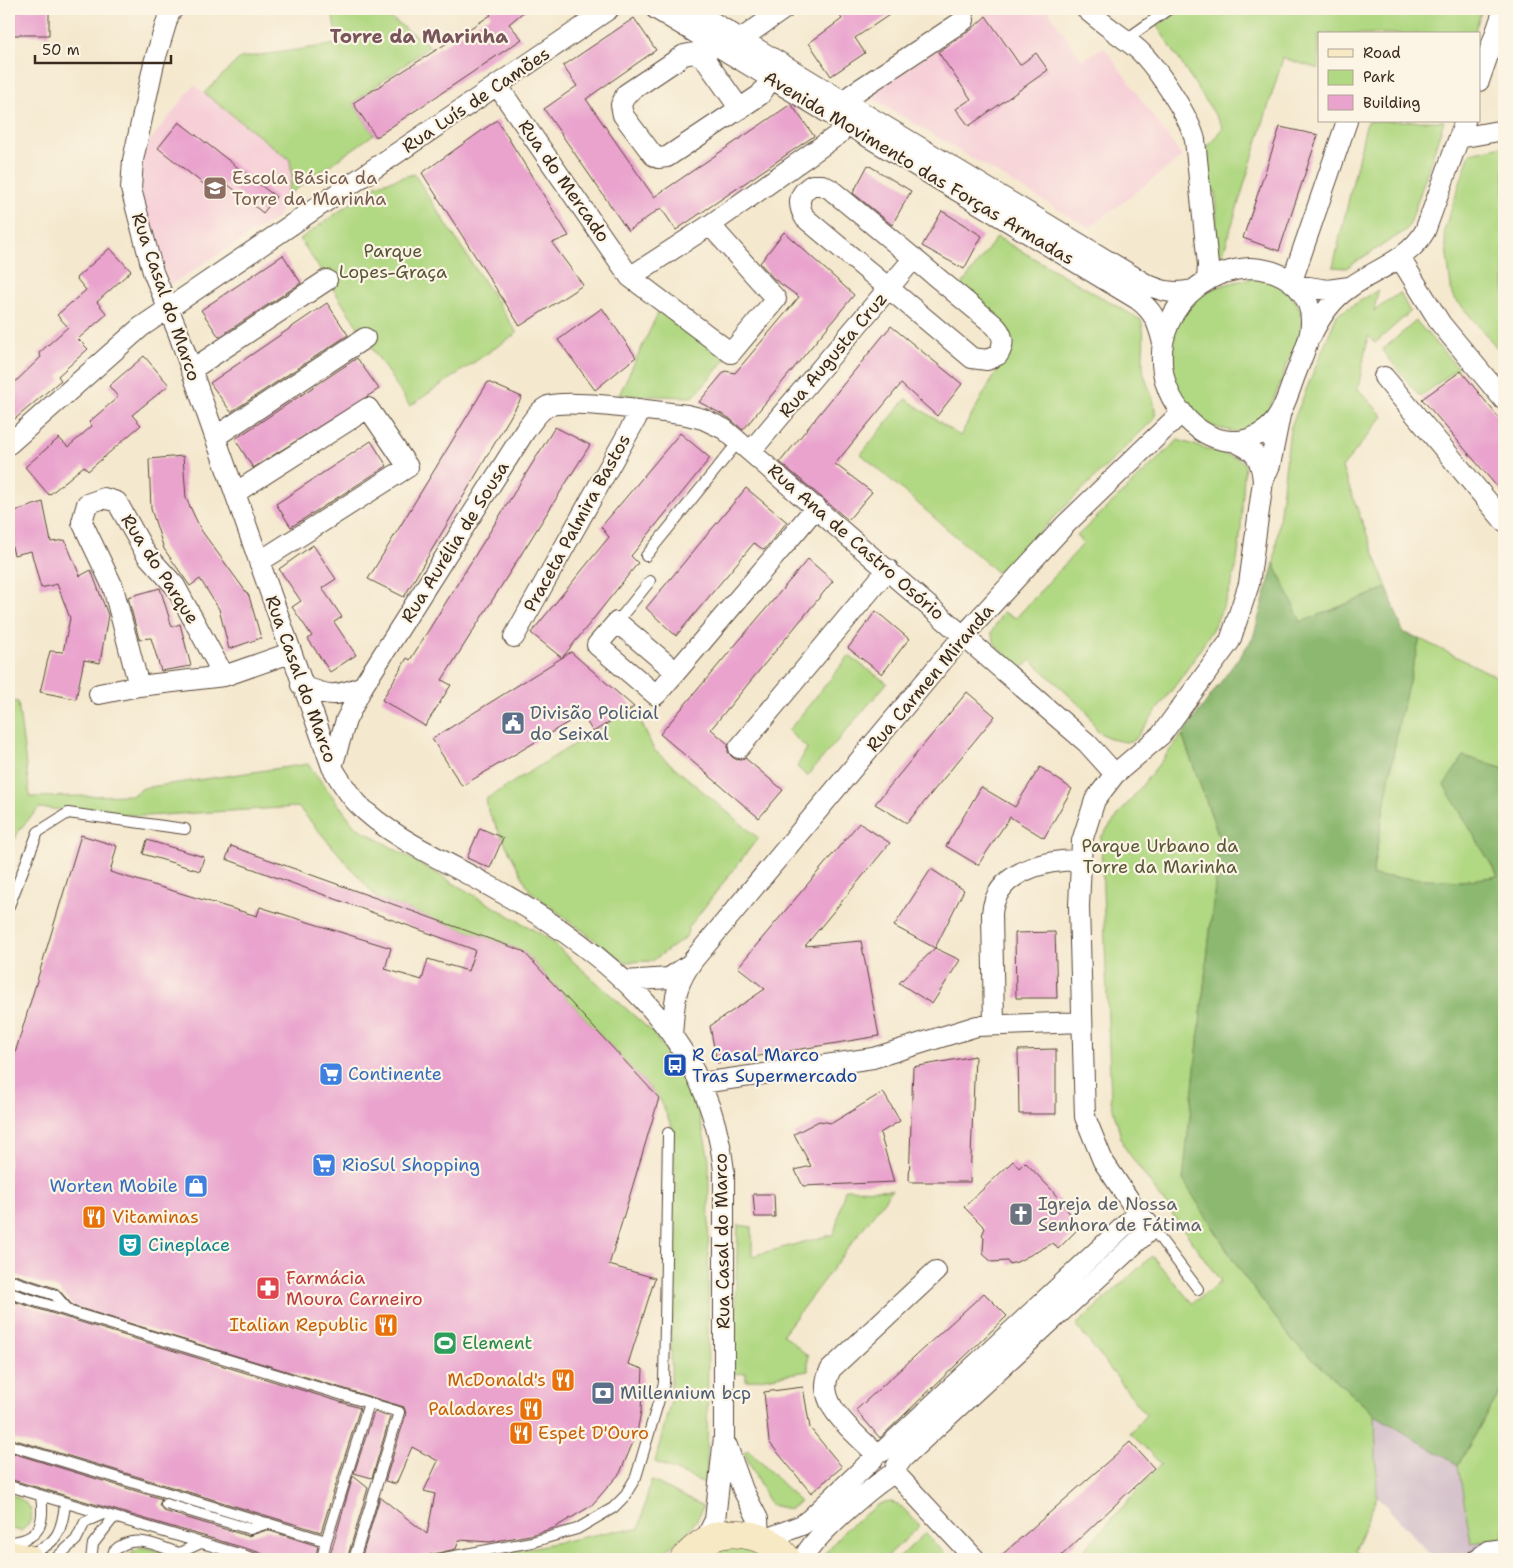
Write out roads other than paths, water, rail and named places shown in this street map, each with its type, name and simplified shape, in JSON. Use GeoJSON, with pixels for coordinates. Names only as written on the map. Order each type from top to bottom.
{"type":"FeatureCollection","features":[{"type":"Feature","properties":{"kind":"main road"},"geometry":{"type":"LineString","coordinates":[[690,1553],[722,1535],[741,1534],[761,1539],[772,1545],[788,1559]]}},
{"type":"Feature","properties":{"kind":"street","name":"Rua Luís de Camões"},"geometry":{"type":"LineString","coordinates":[[9,444],[141,327],[610,9]]}},
{"type":"Feature","properties":{"kind":"street","name":"Avenida Movimento das Forças Armadas"},"geometry":{"type":"LineString","coordinates":[[656,9],[777,71],[1073,250],[1158,290],[1176,293],[1200,285]]}},
{"type":"Feature","properties":{"kind":"street","name":"Avenida Movimento das Forças Armadas"},"geometry":{"type":"LineString","coordinates":[[691,9],[741,39],[777,71]]}},
{"type":"Feature","properties":{"kind":"street"},"geometry":{"type":"LineString","coordinates":[[741,39],[784,9]]}},
{"type":"Feature","properties":{"kind":"street"},"geometry":{"type":"LineString","coordinates":[[1086,9],[1136,48],[1150,64],[1186,115],[1192,128],[1205,237],[1200,285]]}},
{"type":"Feature","properties":{"kind":"street"},"geometry":{"type":"LineString","coordinates":[[1480,79],[1499,33],[1504,9]]}},
{"type":"Feature","properties":{"kind":"street","name":"Rua Casal do Marco"},"geometry":{"type":"LineString","coordinates":[[168,10],[154,63],[133,160],[131,189],[153,272],[191,370],[332,768],[358,804],[371,816],[432,854],[536,911],[586,947],[625,981],[672,1035],[702,1083],[715,1116],[722,1146],[724,1171],[724,1437],[715,1520],[707,1536],[690,1553]]}},
{"type":"Feature","properties":{"kind":"street"},"geometry":{"type":"LineString","coordinates":[[630,277],[710,225],[839,134],[851,95],[964,20]]}},
{"type":"Feature","properties":{"kind":"street"},"geometry":{"type":"LineString","coordinates":[[740,109],[704,58],[694,53],[684,55],[626,94],[621,105],[623,115],[633,128],[654,155],[662,158],[740,109],[760,95],[777,71]]}},
{"type":"Feature","properties":{"kind":"street","name":"Rua do Mercado"},"geometry":{"type":"LineString","coordinates":[[498,85],[630,277],[731,353],[776,299],[710,225]]}},
{"type":"Feature","properties":{"kind":"street"},"geometry":{"type":"LineString","coordinates":[[1294,283],[1346,122]]}},
{"type":"Feature","properties":{"kind":"street"},"geometry":{"type":"LineString","coordinates":[[1233,442],[1250,439],[1276,420],[1308,340],[1327,308],[1349,287],[1400,258],[1420,241],[1462,130],[1504,130]]}},
{"type":"Feature","properties":{"kind":"street"},"geometry":{"type":"LineString","coordinates":[[812,185],[822,185],[830,188],[999,329],[1003,340],[998,355],[987,360],[972,358],[889,288],[805,218],[799,205],[802,192],[812,185]]}},
{"type":"Feature","properties":{"kind":"street","name":"Avenida Movimento das Forças Armadas"},"geometry":{"type":"LineString","coordinates":[[1073,250],[1145,305],[1156,318],[1163,343]]}},
{"type":"Feature","properties":{"kind":"street","name":"Rua Augusta Cruz"},"geometry":{"type":"LineString","coordinates":[[745,446],[914,258]]}},
{"type":"Feature","properties":{"kind":"street"},"geometry":{"type":"LineString","coordinates":[[1400,258],[1441,324],[1504,400]]}},
{"type":"Feature","properties":{"kind":"street"},"geometry":{"type":"LineString","coordinates":[[1264,481],[1262,465],[1258,457],[1251,450],[1233,442],[1206,434],[1182,412],[1173,399],[1162,366],[1163,343],[1174,312],[1200,285],[1226,271],[1250,268],[1268,270],[1294,283],[1328,290],[1349,287]]}},
{"type":"Feature","properties":{"kind":"street"},"geometry":{"type":"LineString","coordinates":[[191,370],[327,280]]}},
{"type":"Feature","properties":{"kind":"street"},"geometry":{"type":"LineString","coordinates":[[1294,283],[1302,291],[1310,311],[1308,340]]}},
{"type":"Feature","properties":{"kind":"street"},"geometry":{"type":"LineString","coordinates":[[215,437],[365,338]]}},
{"type":"Feature","properties":{"kind":"street"},"geometry":{"type":"LineString","coordinates":[[1384,377],[1504,521]]}},
{"type":"Feature","properties":{"kind":"street","name":"Rua Ana de Castro Osório"},"geometry":{"type":"LineString","coordinates":[[554,404],[569,403],[687,415],[703,419],[724,429],[1088,743],[1115,774]]}},
{"type":"Feature","properties":{"kind":"street","name":"Rua Aurélia de Sousa"},"geometry":{"type":"LineString","coordinates":[[332,768],[346,720],[363,686],[525,431],[540,412],[554,404]]}},
{"type":"Feature","properties":{"kind":"street"},"geometry":{"type":"LineString","coordinates":[[235,493],[368,408],[408,467],[259,562]]}},
{"type":"Feature","properties":{"kind":"street","name":"Praceta Palmira Bastos"},"geometry":{"type":"LineString","coordinates":[[514,637],[641,410]]}},
{"type":"Feature","properties":{"kind":"street"},"geometry":{"type":"LineString","coordinates":[[1145,1221],[1103,1161],[1085,1117],[1080,860],[1084,828],[1095,800],[1115,774],[1161,735],[1230,641],[1244,603],[1251,574],[1264,481],[1270,465],[1281,411]]}},
{"type":"Feature","properties":{"kind":"street","name":"Rua Carmen Miranda"},"geometry":{"type":"LineString","coordinates":[[672,1035],[677,988],[682,976],[694,959],[964,635],[1065,525],[1182,412]]}},
{"type":"Feature","properties":{"kind":"street","name":"Rua do Parque"},"geometry":{"type":"LineString","coordinates":[[139,686],[113,586],[82,522],[87,504],[104,498],[117,502],[146,554],[175,586],[224,676]]}},
{"type":"Feature","properties":{"kind":"street"},"geometry":{"type":"LineString","coordinates":[[676,672],[617,622],[596,646],[656,695],[676,672],[816,507]]}},
{"type":"Feature","properties":{"kind":"street"},"geometry":{"type":"LineString","coordinates":[[739,748],[888,569]]}},
{"type":"Feature","properties":{"kind":"street"},"geometry":{"type":"LineString","coordinates":[[98,694],[139,686],[224,676],[290,653]]}},
{"type":"Feature","properties":{"kind":"street"},"geometry":{"type":"LineString","coordinates":[[302,685],[332,696],[341,695],[363,686]]}},
{"type":"Feature","properties":{"kind":"street"},"geometry":{"type":"LineString","coordinates":[[994,1024],[992,914],[995,897],[1005,882],[1017,875],[1054,862],[1080,860]]}},
{"type":"Feature","properties":{"kind":"street","name":"Rua Carmen Miranda"},"geometry":{"type":"LineString","coordinates":[[625,981],[670,978],[694,959]]}},
{"type":"Feature","properties":{"kind":"street"},"geometry":{"type":"LineString","coordinates":[[702,1083],[873,1058],[967,1027],[994,1024],[1082,1022]]}},
{"type":"Feature","properties":{"kind":"street"},"geometry":{"type":"LineString","coordinates":[[761,1539],[802,1525],[810,1519],[877,1455],[1145,1221]]}},
{"type":"Feature","properties":{"kind":"street"},"geometry":{"type":"LineString","coordinates":[[802,1559],[814,1542],[872,1488],[893,1472],[903,1458],[1145,1221]]}},
{"type":"Feature","properties":{"kind":"street"},"geometry":{"type":"LineString","coordinates":[[877,1455],[832,1407],[826,1396],[826,1377],[831,1370],[936,1270]]}},
{"type":"Feature","properties":{"kind":"street","name":"Rua Casal do Marco"},"geometry":{"type":"LineString","coordinates":[[724,1437],[738,1478],[758,1519],[761,1539]]}},
{"type":"Feature","properties":{"kind":"street"},"geometry":{"type":"LineString","coordinates":[[877,1455],[873,1470],[883,1477],[893,1472]]}},
{"type":"Feature","properties":{"kind":"street"},"geometry":{"type":"LineString","coordinates":[[893,1472],[975,1559]]}},
{"type":"Feature","properties":{"kind":"street"},"geometry":{"type":"LineString","coordinates":[[1477,1559],[1489,1551],[1504,1549]]}},
{"type":"Feature","properties":{"kind":"lane"},"geometry":{"type":"LineString","coordinates":[[1125,40],[1169,9]]}},
{"type":"Feature","properties":{"kind":"lane"},"geometry":{"type":"LineString","coordinates":[[646,556],[745,446]]}},
{"type":"Feature","properties":{"kind":"lane"},"geometry":{"type":"LineString","coordinates":[[617,622],[650,581]]}},
{"type":"Feature","properties":{"kind":"lane"},"geometry":{"type":"LineString","coordinates":[[9,906],[38,832],[68,813],[186,829]]}},
{"type":"Feature","properties":{"kind":"lane"},"geometry":{"type":"LineString","coordinates":[[438,1559],[532,1542],[577,1529],[612,1508],[624,1497],[636,1477],[664,1382],[668,1133]]}},
{"type":"Feature","properties":{"kind":"lane"},"geometry":{"type":"LineString","coordinates":[[1145,1221],[1198,1289]]}},
{"type":"Feature","properties":{"kind":"lane"},"geometry":{"type":"LineString","coordinates":[[9,1280],[55,1294],[70,1312]]}},
{"type":"Feature","properties":{"kind":"lane"},"geometry":{"type":"LineString","coordinates":[[9,1293],[399,1412],[354,1559]]}},
{"type":"Feature","properties":{"kind":"lane"},"geometry":{"type":"LineString","coordinates":[[322,1559],[369,1403]]}},
{"type":"Feature","properties":{"kind":"lane"},"geometry":{"type":"LineString","coordinates":[[9,1445],[326,1541]]}},
{"type":"Feature","properties":{"kind":"lane"},"geometry":{"type":"LineString","coordinates":[[9,1486],[256,1559]]}},
{"type":"Feature","properties":{"kind":"lane"},"geometry":{"type":"LineString","coordinates":[[16,1554],[26,1540],[38,1530],[43,1511],[41,1496]]}},
{"type":"Feature","properties":{"kind":"lane"},"geometry":{"type":"LineString","coordinates":[[16,1554],[46,1547],[56,1537],[62,1523],[65,1504]]}},
{"type":"Feature","properties":{"kind":"lane"},"geometry":{"type":"LineString","coordinates":[[166,1504],[250,1529],[268,1523]]}},
{"type":"Feature","properties":{"kind":"lane"},"geometry":{"type":"LineString","coordinates":[[54,1559],[76,1540],[89,1518],[102,1515]]}},
{"type":"Feature","properties":{"kind":"lane"},"geometry":{"type":"LineString","coordinates":[[91,1559],[93,1544],[114,1517]]}},
{"type":"Feature","properties":{"kind":"lane"},"geometry":{"type":"LineString","coordinates":[[112,1559],[114,1551],[129,1541],[138,1540],[179,1553],[201,1542]]}},
{"type":"Feature","properties":{"kind":"place","name":"Escola Básica da Torre da Marinha"},"geometry":{"type":"Point","coordinates":[215,188]}},
{"type":"Feature","properties":{"kind":"place","name":"Divisão Policial do Seixal"},"geometry":{"type":"Point","coordinates":[513,723]}},
{"type":"Feature","properties":{"kind":"place","name":"R Casal Marco Tras Supermercado"},"geometry":{"type":"Point","coordinates":[675,1065]}},
{"type":"Feature","properties":{"kind":"place","name":"Continente"},"geometry":{"type":"Point","coordinates":[331,1074]}},
{"type":"Feature","properties":{"kind":"place","name":"RioSul Shopping"},"geometry":{"type":"Point","coordinates":[324,1165]}},
{"type":"Feature","properties":{"kind":"place","name":"Worten Mobile"},"geometry":{"type":"Point","coordinates":[196,1186]}},
{"type":"Feature","properties":{"kind":"place","name":"Igreja de Nossa Senhora de Fátima"},"geometry":{"type":"Point","coordinates":[1021,1214]}},
{"type":"Feature","properties":{"kind":"place","name":"Vitaminas"},"geometry":{"type":"Point","coordinates":[94,1217]}},
{"type":"Feature","properties":{"kind":"place","name":"Cineplace"},"geometry":{"type":"Point","coordinates":[130,1245]}},
{"type":"Feature","properties":{"kind":"place","name":"Farmácia Moura Carneiro"},"geometry":{"type":"Point","coordinates":[268,1288]}},
{"type":"Feature","properties":{"kind":"place","name":"Italian Republic"},"geometry":{"type":"Point","coordinates":[386,1325]}},
{"type":"Feature","properties":{"kind":"place","name":"Element"},"geometry":{"type":"Point","coordinates":[445,1343]}},
{"type":"Feature","properties":{"kind":"place","name":"McDonald's"},"geometry":{"type":"Point","coordinates":[563,1380]}},
{"type":"Feature","properties":{"kind":"place","name":"Millennium bcp"},"geometry":{"type":"Point","coordinates":[603,1393]}},
{"type":"Feature","properties":{"kind":"place","name":"Paladares"},"geometry":{"type":"Point","coordinates":[531,1409]}},
{"type":"Feature","properties":{"kind":"place","name":"Espet D'Ouro"},"geometry":{"type":"Point","coordinates":[521,1433]}},
{"type":"Feature","properties":{"kind":"district","name":"Torre da Marinha"},"geometry":{"type":"Point","coordinates":[419,36]}},
{"type":"Feature","properties":{"kind":"park label","name":"Parque Lopes-Graça"},"geometry":{"type":"Point","coordinates":[393,261]}},
{"type":"Feature","properties":{"kind":"park label","name":"Parque Urbano da Torre da Marinha"},"geometry":{"type":"Point","coordinates":[1160,856]}}]}
